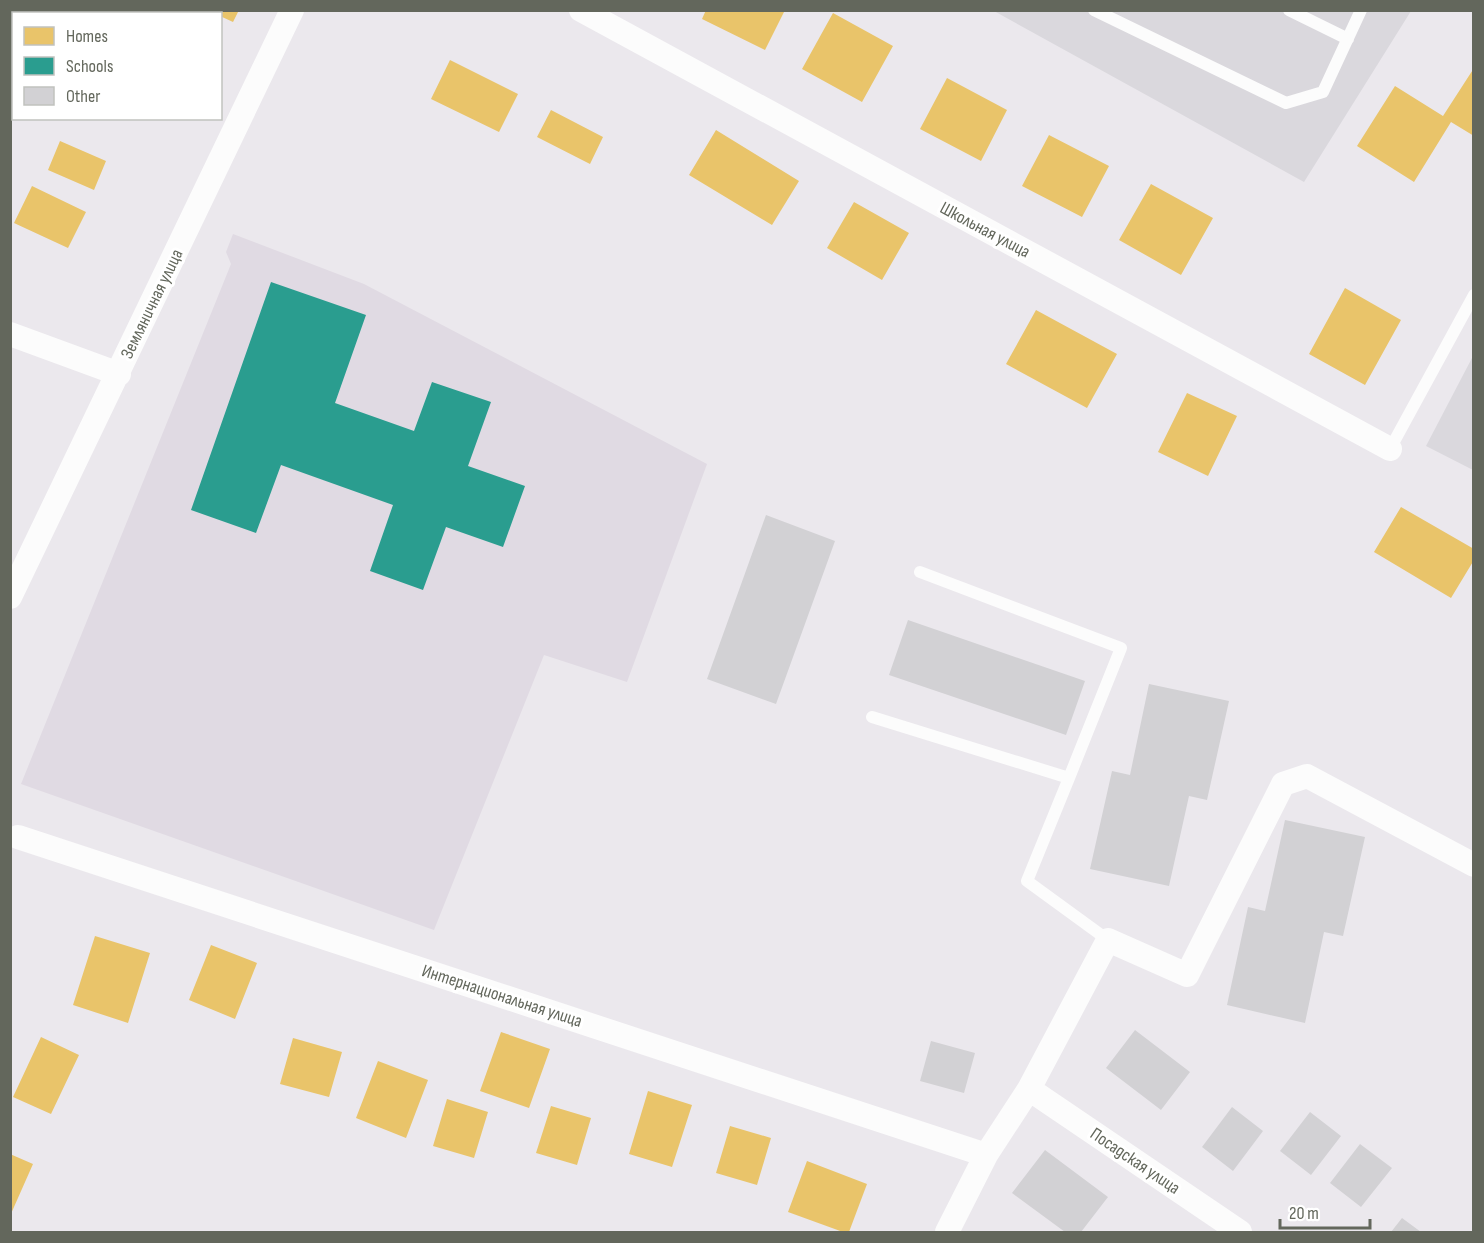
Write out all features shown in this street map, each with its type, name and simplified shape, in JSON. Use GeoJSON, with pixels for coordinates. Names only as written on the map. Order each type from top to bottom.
{"type":"FeatureCollection","features":[{"type":"Feature","properties":{"kind":"street","name":"Земляничная улица"},"geometry":{"type":"LineString","coordinates":[[10,597],[292,10]]}},
{"type":"Feature","properties":{"kind":"street","name":"Школьная улица"},"geometry":{"type":"LineString","coordinates":[[580,10],[1390,449]]}},
{"type":"Feature","properties":{"kind":"street"},"geometry":{"type":"LineString","coordinates":[[10,334],[119,374]]}},
{"type":"Feature","properties":{"kind":"street"},"geometry":{"type":"LineString","coordinates":[[947,1233],[986,1155],[1029,1089],[1108,940],[1187,975],[1283,784],[1307,776],[1473,866]]}},
{"type":"Feature","properties":{"kind":"street","name":"Интернациональная улица"},"geometry":{"type":"LineString","coordinates":[[13,842],[986,1155]]}},
{"type":"Feature","properties":{"kind":"street","name":"Посадская улица"},"geometry":{"type":"LineString","coordinates":[[1029,1089],[1240,1233]]}},
{"type":"Feature","properties":{"kind":"lane"},"geometry":{"type":"LineString","coordinates":[[1094,10],[1286,103],[1323,92],[1361,10]]}},
{"type":"Feature","properties":{"kind":"lane"},"geometry":{"type":"LineString","coordinates":[[1289,10],[1348,39]]}},
{"type":"Feature","properties":{"kind":"lane"},"geometry":{"type":"LineString","coordinates":[[1390,449],[1473,296]]}},
{"type":"Feature","properties":{"kind":"lane"},"geometry":{"type":"LineString","coordinates":[[920,572],[1121,648],[1027,881],[1108,940]]}},
{"type":"Feature","properties":{"kind":"lane"},"geometry":{"type":"LineString","coordinates":[[872,717],[1069,778]]}},
{"type":"Feature","properties":{"kind":"shaded area"},"geometry":{"type":"Polygon","coordinates":[[[994,11],[1411,11],[1304,182],[994,11]]]}},
{"type":"Feature","properties":{"kind":"shaded area"},"geometry":{"type":"Polygon","coordinates":[[[233,234],[364,284],[707,464],[627,682],[544,655],[434,930],[21,784],[231,264],[226,252],[233,234]]]}},
{"type":"Feature","properties":{"kind":"shaded area"},"geometry":{"type":"Polygon","coordinates":[[[1473,356],[1473,470],[1426,446],[1473,356]]]}},
{"type":"Feature","properties":{"kind":"building: Homes"},"geometry":{"type":"Polygon","coordinates":[[[217,10],[239,10],[233,22],[222,17],[222,12],[216,12],[217,10]]]}},
{"type":"Feature","properties":{"kind":"building: Homes"},"geometry":{"type":"Polygon","coordinates":[[[706,10],[785,10],[765,50],[702,19],[706,10]]]}},
{"type":"Feature","properties":{"kind":"building: Homes"},"geometry":{"type":"Polygon","coordinates":[[[833,13],[893,46],[862,102],[802,69],[833,13]]]}},
{"type":"Feature","properties":{"kind":"building: Homes"},"geometry":{"type":"Polygon","coordinates":[[[450,60],[518,94],[499,132],[431,99],[450,60]]]}},
{"type":"Feature","properties":{"kind":"building: Homes"},"geometry":{"type":"Polygon","coordinates":[[[1474,68],[1474,136],[1451,122],[1414,182],[1357,146],[1395,86],[1443,116],[1474,68]]]}},
{"type":"Feature","properties":{"kind":"building: Homes"},"geometry":{"type":"Polygon","coordinates":[[[947,78],[1007,110],[981,161],[920,129],[947,78]]]}},
{"type":"Feature","properties":{"kind":"building: Homes"},"geometry":{"type":"Polygon","coordinates":[[[551,110],[603,137],[590,164],[537,137],[551,110]]]}},
{"type":"Feature","properties":{"kind":"building: Homes"},"geometry":{"type":"Polygon","coordinates":[[[716,130],[799,181],[772,225],[689,175],[716,130]]]}},
{"type":"Feature","properties":{"kind":"building: Homes"},"geometry":{"type":"Polygon","coordinates":[[[1049,135],[1109,166],[1082,217],[1022,186],[1049,135]]]}},
{"type":"Feature","properties":{"kind":"building: Homes"},"geometry":{"type":"Polygon","coordinates":[[[60,141],[106,161],[94,190],[48,170],[60,141]]]}},
{"type":"Feature","properties":{"kind":"building: Homes"},"geometry":{"type":"Polygon","coordinates":[[[1151,184],[1213,218],[1181,275],[1119,240],[1151,184]]]}},
{"type":"Feature","properties":{"kind":"building: Homes"},"geometry":{"type":"Polygon","coordinates":[[[32,186],[86,212],[68,248],[14,223],[32,186]]]}},
{"type":"Feature","properties":{"kind":"building: Homes"},"geometry":{"type":"Polygon","coordinates":[[[854,202],[909,233],[882,280],[827,248],[854,202]]]}},
{"type":"Feature","properties":{"kind":"building: Homes"},"geometry":{"type":"Polygon","coordinates":[[[1345,288],[1401,320],[1365,385],[1309,354],[1345,288]]]}},
{"type":"Feature","properties":{"kind":"building: Homes"},"geometry":{"type":"Polygon","coordinates":[[[1036,310],[1117,354],[1087,408],[1006,364],[1036,310]]]}},
{"type":"Feature","properties":{"kind":"building: Homes"},"geometry":{"type":"Polygon","coordinates":[[[1187,393],[1237,416],[1208,476],[1158,452],[1187,393]]]}},
{"type":"Feature","properties":{"kind":"building: Homes"},"geometry":{"type":"Polygon","coordinates":[[[1401,507],[1474,549],[1474,560],[1451,598],[1374,552],[1401,507]]]}},
{"type":"Feature","properties":{"kind":"building: Homes"},"geometry":{"type":"Polygon","coordinates":[[[95,936],[150,953],[128,1023],[73,1005],[95,936]]]}},
{"type":"Feature","properties":{"kind":"building: Homes"},"geometry":{"type":"Polygon","coordinates":[[[211,945],[257,963],[235,1019],[189,1000],[211,945]]]}},
{"type":"Feature","properties":{"kind":"building: Homes"},"geometry":{"type":"Polygon","coordinates":[[[501,1032],[550,1049],[529,1108],[480,1091],[501,1032]]]}},
{"type":"Feature","properties":{"kind":"building: Homes"},"geometry":{"type":"Polygon","coordinates":[[[41,1037],[79,1055],[51,1114],[13,1097],[41,1037]]]}},
{"type":"Feature","properties":{"kind":"building: Homes"},"geometry":{"type":"Polygon","coordinates":[[[293,1038],[342,1052],[329,1097],[280,1084],[293,1038]]]}},
{"type":"Feature","properties":{"kind":"building: Homes"},"geometry":{"type":"Polygon","coordinates":[[[378,1061],[428,1080],[406,1138],[356,1118],[378,1061]]]}},
{"type":"Feature","properties":{"kind":"building: Homes"},"geometry":{"type":"Polygon","coordinates":[[[648,1091],[692,1105],[672,1167],[629,1154],[648,1091]]]}},
{"type":"Feature","properties":{"kind":"building: Homes"},"geometry":{"type":"Polygon","coordinates":[[[447,1099],[488,1112],[474,1158],[433,1146],[447,1099]]]}},
{"type":"Feature","properties":{"kind":"building: Homes"},"geometry":{"type":"Polygon","coordinates":[[[551,1106],[591,1118],[577,1165],[536,1153],[551,1106]]]}},
{"type":"Feature","properties":{"kind":"building: Homes"},"geometry":{"type":"Polygon","coordinates":[[[730,1126],[771,1138],[757,1185],[716,1173],[730,1126]]]}},
{"type":"Feature","properties":{"kind":"building: Homes"},"geometry":{"type":"Polygon","coordinates":[[[10,1154],[33,1164],[10,1216],[10,1154]]]}},
{"type":"Feature","properties":{"kind":"building: Homes"},"geometry":{"type":"Polygon","coordinates":[[[807,1161],[867,1184],[849,1232],[843,1232],[788,1212],[807,1161]]]}},
{"type":"Feature","properties":{"kind":"building: Schools"},"geometry":{"type":"Polygon","coordinates":[[[271,282],[366,315],[335,403],[414,431],[432,382],[491,402],[468,466],[525,486],[503,547],[446,527],[423,590],[370,571],[393,505],[281,465],[256,533],[191,510],[271,282]]]}},
{"type":"Feature","properties":{"kind":"building: Other"},"geometry":{"type":"Polygon","coordinates":[[[766,515],[835,541],[776,704],[707,679],[766,515]]]}},
{"type":"Feature","properties":{"kind":"building: Other"},"geometry":{"type":"Polygon","coordinates":[[[908,620],[1085,681],[1066,735],[889,675],[908,620]]]}},
{"type":"Feature","properties":{"kind":"building: Other"},"geometry":{"type":"Polygon","coordinates":[[[1149,684],[1229,701],[1207,800],[1189,796],[1169,886],[1090,869],[1112,771],[1130,775],[1149,684]]]}},
{"type":"Feature","properties":{"kind":"building: Other"},"geometry":{"type":"Polygon","coordinates":[[[1285,820],[1365,837],[1343,936],[1324,932],[1305,1023],[1227,1005],[1248,907],[1265,911],[1285,820]]]}},
{"type":"Feature","properties":{"kind":"building: Other"},"geometry":{"type":"Polygon","coordinates":[[[1135,1030],[1190,1072],[1161,1110],[1106,1068],[1135,1030]]]}},
{"type":"Feature","properties":{"kind":"building: Other"},"geometry":{"type":"Polygon","coordinates":[[[931,1041],[975,1053],[964,1093],[920,1081],[931,1041]]]}},
{"type":"Feature","properties":{"kind":"building: Other"},"geometry":{"type":"Polygon","coordinates":[[[1232,1107],[1263,1131],[1233,1171],[1202,1147],[1232,1107]]]}},
{"type":"Feature","properties":{"kind":"building: Other"},"geometry":{"type":"Polygon","coordinates":[[[1310,1112],[1341,1136],[1311,1175],[1280,1151],[1310,1112]]]}},
{"type":"Feature","properties":{"kind":"building: Other"},"geometry":{"type":"Polygon","coordinates":[[[1360,1144],[1392,1168],[1361,1207],[1330,1183],[1360,1144]]]}},
{"type":"Feature","properties":{"kind":"building: Other"},"geometry":{"type":"Polygon","coordinates":[[[1045,1150],[1108,1197],[1081,1232],[1065,1232],[1012,1193],[1045,1150]]]}},
{"type":"Feature","properties":{"kind":"building: Other"},"geometry":{"type":"Polygon","coordinates":[[[1402,1218],[1421,1232],[1391,1232],[1402,1218]]]}}]}
